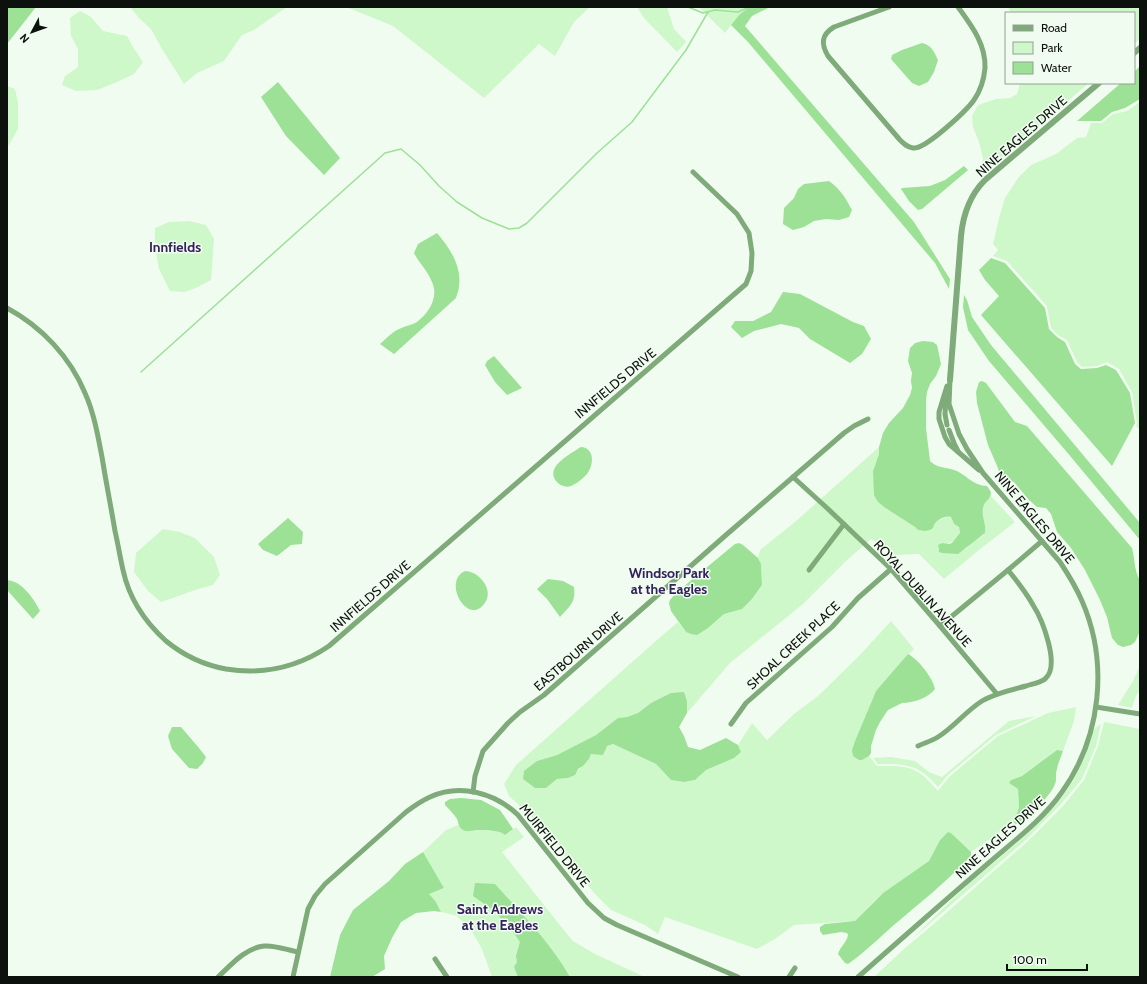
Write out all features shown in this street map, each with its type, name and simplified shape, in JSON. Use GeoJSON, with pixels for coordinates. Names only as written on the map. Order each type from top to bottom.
{"type":"FeatureCollection","features":[{"type":"Feature","properties":{"kind":"street"},"geometry":{"type":"LineString","coordinates":[[889,7],[834,27],[828,31],[824,38],[823,46],[828,56],[900,140],[905,145],[913,148],[922,147],[964,112],[975,99],[982,85],[985,67],[983,50],[978,36],[958,7]]}},
{"type":"Feature","properties":{"kind":"street","name":"NINE EAGLES DRIVE"},"geometry":{"type":"LineString","coordinates":[[858,977],[1022,834],[1051,806],[1069,782],[1080,759],[1092,727],[1096,707],[1098,682],[1097,659],[1088,615],[1069,575],[1060,562],[983,473],[967,449],[959,434],[950,404],[950,380],[962,227],[968,204],[978,187],[985,180],[1098,84]]}},
{"type":"Feature","properties":{"kind":"street","name":"INNFIELDS DRIVE"},"geometry":{"type":"LineString","coordinates":[[7,308],[37,328],[56,347],[78,377],[86,394],[97,433],[123,570],[134,600],[153,628],[171,645],[184,654],[208,665],[250,671],[281,668],[310,657],[320,652],[333,642],[746,284],[751,270],[752,253],[749,233],[737,214],[693,172]]}},
{"type":"Feature","properties":{"kind":"street","name":"NINE EAGLES DRIVE"},"geometry":{"type":"LineString","coordinates":[[950,380],[945,403],[945,414],[954,444],[961,455]]}},
{"type":"Feature","properties":{"kind":"street","name":"NINE EAGLES DRIVE"},"geometry":{"type":"LineString","coordinates":[[950,380],[939,412],[939,419],[944,437],[949,444],[983,473]]}},
{"type":"Feature","properties":{"kind":"street","name":"EASTBOURN DRIVE"},"geometry":{"type":"LineString","coordinates":[[473,792],[475,776],[483,751],[504,727],[520,712],[544,695],[844,433],[868,419]]}},
{"type":"Feature","properties":{"kind":"street","name":"ROYAL DUBLIN AVENUE"},"geometry":{"type":"LineString","coordinates":[[794,478],[891,569],[997,694]]}},
{"type":"Feature","properties":{"kind":"street"},"geometry":{"type":"LineString","coordinates":[[809,570],[844,524]]}},
{"type":"Feature","properties":{"kind":"street"},"geometry":{"type":"LineString","coordinates":[[940,626],[1042,541]]}},
{"type":"Feature","properties":{"kind":"street","name":"SHOAL CREEK PLACE"},"geometry":{"type":"LineString","coordinates":[[731,724],[746,703],[832,627],[858,598],[891,569]]}},
{"type":"Feature","properties":{"kind":"street"},"geometry":{"type":"LineString","coordinates":[[918,746],[936,738],[983,700],[997,694],[1037,683],[1049,675],[1052,662],[1047,636],[1042,623],[1034,605],[1008,570]]}},
{"type":"Feature","properties":{"kind":"street"},"geometry":{"type":"LineString","coordinates":[[1096,707],[1140,714]]}},
{"type":"Feature","properties":{"kind":"street","name":"MUIRFIELD DRIVE"},"geometry":{"type":"LineString","coordinates":[[293,977],[308,909],[315,896],[325,884],[418,803],[431,796],[458,790],[484,794],[509,806],[518,815],[588,903],[604,918],[738,977]]}},
{"type":"Feature","properties":{"kind":"street"},"geometry":{"type":"LineString","coordinates":[[218,977],[243,955],[253,949],[265,946],[298,952]]}},
{"type":"Feature","properties":{"kind":"street"},"geometry":{"type":"LineString","coordinates":[[435,959],[448,977]]}},
{"type":"Feature","properties":{"kind":"street"},"geometry":{"type":"LineString","coordinates":[[789,977],[795,968]]}},
{"type":"Feature","properties":{"kind":"green space"},"geometry":{"type":"Polygon","coordinates":[[[130,7],[287,7],[254,30],[242,35],[224,61],[197,73],[184,84],[151,29],[130,7]]]}},
{"type":"Feature","properties":{"kind":"green space"},"geometry":{"type":"Polygon","coordinates":[[[346,7],[590,7],[574,22],[555,56],[539,44],[484,98],[393,26],[346,7]]]}},
{"type":"Feature","properties":{"kind":"green space"},"geometry":{"type":"Polygon","coordinates":[[[637,7],[667,7],[674,29],[686,42],[677,52],[644,18],[637,7]]]}},
{"type":"Feature","properties":{"kind":"green space"},"geometry":{"type":"Polygon","coordinates":[[[699,7],[750,7],[740,14],[725,33],[699,7]]]}},
{"type":"Feature","properties":{"kind":"green space"},"geometry":{"type":"Polygon","coordinates":[[[1008,7],[1140,7],[1140,39],[1135,43],[1135,12],[1010,12],[1008,7]]]}},
{"type":"Feature","properties":{"kind":"green space"},"geometry":{"type":"Polygon","coordinates":[[[80,11],[91,17],[103,31],[127,36],[143,62],[134,74],[97,90],[76,91],[62,85],[65,76],[78,67],[78,49],[71,36],[70,18],[80,11]]]}},
{"type":"Feature","properties":{"kind":"green space"},"geometry":{"type":"Polygon","coordinates":[[[1020,84],[1088,84],[981,175],[983,158],[973,127],[972,116],[978,105],[996,99],[1010,98],[1017,94],[1020,84]]]}},
{"type":"Feature","properties":{"kind":"green space"},"geometry":{"type":"Polygon","coordinates":[[[7,86],[15,89],[18,103],[18,129],[9,145],[7,145],[7,86]]]}},
{"type":"Feature","properties":{"kind":"green space"},"geometry":{"type":"Polygon","coordinates":[[[1140,102],[1140,430],[1136,426],[1137,423],[1132,392],[1119,369],[1107,362],[1097,366],[1082,367],[1077,362],[1067,340],[1058,335],[1051,328],[1046,305],[1007,261],[993,256],[998,250],[993,244],[1005,198],[1018,178],[1031,165],[1056,154],[1077,138],[1086,137],[1091,123],[1102,123],[1113,114],[1127,111],[1140,102]]]}},
{"type":"Feature","properties":{"kind":"green space"},"geometry":{"type":"Polygon","coordinates":[[[189,221],[206,225],[214,239],[211,280],[185,292],[170,291],[159,269],[155,246],[155,228],[169,222],[189,221]]]}},
{"type":"Feature","properties":{"kind":"green space"},"geometry":{"type":"Polygon","coordinates":[[[879,447],[879,454],[873,471],[878,502],[918,530],[927,531],[935,522],[949,516],[954,524],[959,527],[960,533],[952,542],[945,543],[966,549],[972,542],[985,533],[986,530],[982,509],[983,505],[991,496],[1015,522],[944,579],[919,554],[896,555],[871,539],[847,560],[803,604],[730,663],[687,713],[687,701],[684,692],[651,703],[638,713],[627,717],[618,718],[596,735],[557,755],[537,761],[546,788],[557,779],[568,778],[583,766],[591,754],[613,744],[656,764],[671,780],[684,782],[695,780],[706,770],[741,752],[738,745],[752,723],[767,740],[794,714],[818,696],[859,656],[891,621],[914,649],[873,698],[852,750],[862,760],[869,756],[877,766],[910,768],[924,776],[938,791],[949,777],[998,736],[1048,713],[1076,707],[1074,721],[1063,751],[1057,750],[1022,776],[1011,780],[1009,783],[1018,789],[1019,807],[1014,823],[971,852],[951,833],[948,832],[940,840],[929,861],[883,893],[855,921],[794,925],[775,939],[757,949],[665,917],[658,934],[645,925],[611,910],[594,893],[564,855],[563,849],[544,828],[509,796],[504,784],[516,765],[678,622],[686,632],[708,628],[724,614],[742,609],[752,599],[762,585],[761,564],[758,558],[760,550],[796,521],[879,447]]]}},
{"type":"Feature","properties":{"kind":"green space"},"geometry":{"type":"Polygon","coordinates":[[[163,529],[180,532],[195,538],[214,557],[220,575],[213,585],[161,602],[148,591],[134,572],[136,553],[163,529]]]}},
{"type":"Feature","properties":{"kind":"green space"},"geometry":{"type":"Polygon","coordinates":[[[1140,665],[1140,690],[1136,696],[1132,708],[1118,705],[1133,681],[1140,665]]]}},
{"type":"Feature","properties":{"kind":"green space"},"geometry":{"type":"Polygon","coordinates":[[[1036,716],[996,735],[948,775],[938,787],[931,779],[918,770],[904,765],[878,764],[873,758],[891,757],[915,761],[929,772],[942,777],[1009,721],[1036,716]]]}},
{"type":"Feature","properties":{"kind":"green space"},"geometry":{"type":"Polygon","coordinates":[[[1104,722],[1140,729],[1140,977],[874,977],[905,948],[1028,841],[1063,806],[1084,780],[1098,746],[1104,722]]]}},
{"type":"Feature","properties":{"kind":"green space"},"geometry":{"type":"Polygon","coordinates":[[[1101,724],[1096,746],[1082,779],[1061,804],[1027,839],[911,940],[964,888],[1025,836],[1050,811],[1071,784],[1082,763],[1095,728],[1101,724]]]}},
{"type":"Feature","properties":{"kind":"green space"},"geometry":{"type":"Polygon","coordinates":[[[458,825],[466,831],[491,831],[503,833],[505,835],[516,827],[524,837],[502,852],[573,941],[595,954],[645,977],[492,977],[482,949],[471,930],[457,916],[441,912],[436,902],[428,894],[444,888],[423,852],[446,830],[458,825]]]}},
{"type":"Feature","properties":{"kind":"water"},"geometry":{"type":"Polygon","coordinates":[[[7,7],[36,7],[7,44],[7,7]]]}},
{"type":"Feature","properties":{"kind":"water"},"geometry":{"type":"Polygon","coordinates":[[[750,7],[770,7],[752,16],[745,26],[914,222],[950,279],[949,289],[935,263],[748,42],[731,25],[740,14],[750,7]]]}},
{"type":"Feature","properties":{"kind":"water"},"geometry":{"type":"Polygon","coordinates":[[[922,43],[930,47],[938,60],[934,72],[928,82],[919,86],[912,83],[891,59],[892,55],[922,43]]]}},
{"type":"Feature","properties":{"kind":"water"},"geometry":{"type":"Polygon","coordinates":[[[1140,66],[1140,99],[1125,108],[1112,112],[1101,121],[1077,121],[1120,84],[1135,84],[1135,71],[1140,66]]]}},
{"type":"Feature","properties":{"kind":"water"},"geometry":{"type":"Polygon","coordinates":[[[278,82],[340,158],[324,175],[286,136],[261,97],[278,82]]]}},
{"type":"Feature","properties":{"kind":"water"},"geometry":{"type":"Polygon","coordinates":[[[964,166],[968,170],[922,209],[918,210],[909,201],[901,189],[930,186],[945,180],[964,166]]]}},
{"type":"Feature","properties":{"kind":"water"},"geometry":{"type":"Polygon","coordinates":[[[829,181],[845,197],[852,210],[849,217],[839,220],[826,219],[814,221],[804,227],[793,230],[783,224],[784,208],[794,198],[798,189],[804,184],[829,181]]]}},
{"type":"Feature","properties":{"kind":"water"},"geometry":{"type":"Polygon","coordinates":[[[437,233],[446,244],[457,264],[459,271],[459,289],[456,298],[394,354],[380,344],[396,330],[417,322],[432,304],[434,288],[432,282],[414,253],[418,244],[437,233]]]}},
{"type":"Feature","properties":{"kind":"water"},"geometry":{"type":"Polygon","coordinates":[[[991,258],[1005,263],[1045,308],[1049,329],[1065,342],[1075,364],[1081,369],[1097,368],[1106,365],[1116,370],[1130,393],[1135,423],[1112,466],[981,315],[999,296],[985,280],[979,270],[991,258]]]}},
{"type":"Feature","properties":{"kind":"water"},"geometry":{"type":"Polygon","coordinates":[[[783,292],[800,294],[853,322],[864,326],[871,339],[862,354],[850,363],[810,339],[799,328],[781,324],[754,331],[742,338],[731,327],[735,321],[753,321],[771,312],[783,292]]]}},
{"type":"Feature","properties":{"kind":"water"},"geometry":{"type":"Polygon","coordinates":[[[964,295],[972,317],[991,345],[1140,523],[1140,540],[989,361],[968,330],[963,307],[964,295]]]}},
{"type":"Feature","properties":{"kind":"water"},"geometry":{"type":"Polygon","coordinates":[[[923,341],[933,342],[937,345],[941,364],[936,376],[930,384],[926,400],[926,428],[930,461],[938,466],[958,472],[978,484],[987,486],[991,492],[990,497],[983,508],[985,533],[958,554],[939,552],[938,545],[942,543],[952,543],[960,533],[959,527],[954,524],[951,517],[940,519],[935,523],[933,528],[929,530],[918,530],[884,507],[878,502],[874,495],[873,471],[879,454],[879,447],[883,433],[889,423],[903,408],[912,388],[912,373],[908,361],[910,348],[915,343],[923,341]]]}},
{"type":"Feature","properties":{"kind":"water"},"geometry":{"type":"Polygon","coordinates":[[[494,356],[522,388],[507,395],[495,382],[485,365],[487,361],[494,356]]]}},
{"type":"Feature","properties":{"kind":"water"},"geometry":{"type":"Polygon","coordinates":[[[982,381],[986,383],[1015,422],[1027,426],[1132,548],[1136,569],[1140,580],[1140,631],[1135,642],[1131,645],[1123,647],[1118,645],[1112,638],[1107,617],[1100,600],[1085,570],[1071,548],[1057,532],[1051,514],[1046,508],[1037,507],[1014,482],[1007,480],[1002,483],[997,477],[999,472],[998,468],[988,445],[977,403],[976,392],[979,382],[982,381]]]}},
{"type":"Feature","properties":{"kind":"water"},"geometry":{"type":"Polygon","coordinates":[[[581,447],[589,450],[592,458],[591,466],[587,474],[579,482],[566,487],[562,486],[554,477],[553,474],[555,467],[566,457],[581,447]]]}},
{"type":"Feature","properties":{"kind":"water"},"geometry":{"type":"Polygon","coordinates":[[[288,518],[303,532],[302,544],[291,545],[277,556],[263,550],[258,544],[288,518]]]}},
{"type":"Feature","properties":{"kind":"water"},"geometry":{"type":"Polygon","coordinates":[[[739,543],[758,558],[761,564],[762,585],[752,599],[742,609],[724,614],[708,628],[697,635],[686,632],[671,611],[669,603],[670,600],[677,592],[735,544],[739,543]]]}},
{"type":"Feature","properties":{"kind":"water"},"geometry":{"type":"Polygon","coordinates":[[[465,571],[479,577],[483,581],[488,591],[486,601],[479,608],[472,610],[460,601],[457,593],[456,584],[458,576],[465,571]]]}},
{"type":"Feature","properties":{"kind":"water"},"geometry":{"type":"Polygon","coordinates":[[[548,579],[563,581],[574,587],[573,600],[560,617],[547,599],[537,589],[548,579]]]}},
{"type":"Feature","properties":{"kind":"water"},"geometry":{"type":"Polygon","coordinates":[[[7,580],[12,581],[22,587],[34,601],[40,611],[33,619],[7,590],[7,580]]]}},
{"type":"Feature","properties":{"kind":"water"},"geometry":{"type":"Polygon","coordinates":[[[908,654],[912,656],[924,669],[935,689],[920,699],[902,703],[888,710],[876,730],[871,746],[871,753],[869,756],[859,760],[853,756],[852,750],[876,691],[908,654]]]}},
{"type":"Feature","properties":{"kind":"water"},"geometry":{"type":"Polygon","coordinates":[[[684,692],[687,701],[687,713],[679,727],[688,747],[700,750],[726,738],[738,745],[741,752],[734,758],[706,770],[695,780],[684,782],[671,780],[656,764],[613,744],[607,746],[603,755],[591,754],[589,759],[578,769],[575,775],[568,778],[557,779],[546,788],[535,788],[523,779],[524,771],[537,761],[557,755],[596,735],[618,718],[627,717],[638,713],[651,703],[671,693],[684,692]]]}},
{"type":"Feature","properties":{"kind":"water"},"geometry":{"type":"Polygon","coordinates":[[[172,727],[181,727],[206,757],[197,769],[189,768],[172,749],[168,736],[172,727]]]}},
{"type":"Feature","properties":{"kind":"water"},"geometry":{"type":"Polygon","coordinates":[[[1057,750],[1063,751],[1057,767],[1056,782],[1053,789],[1044,801],[1032,812],[1021,821],[1016,824],[1014,823],[1019,807],[1018,789],[1009,783],[1011,780],[1022,776],[1057,750]]]}},
{"type":"Feature","properties":{"kind":"water"},"geometry":{"type":"Polygon","coordinates":[[[461,798],[481,800],[500,810],[513,829],[505,835],[492,831],[465,831],[461,829],[456,817],[445,805],[445,802],[450,799],[461,798]]]}},
{"type":"Feature","properties":{"kind":"water"},"geometry":{"type":"Polygon","coordinates":[[[948,832],[951,833],[971,852],[968,859],[941,885],[866,950],[848,964],[845,963],[838,954],[847,938],[847,933],[841,932],[823,935],[820,931],[820,927],[825,924],[855,921],[883,893],[929,861],[940,840],[948,832]]]}},
{"type":"Feature","properties":{"kind":"water"},"geometry":{"type":"Polygon","coordinates":[[[423,852],[444,888],[429,894],[436,902],[441,912],[434,911],[416,913],[401,922],[384,956],[385,969],[372,977],[330,977],[340,935],[353,910],[389,881],[405,864],[423,852]]]}},
{"type":"Feature","properties":{"kind":"water"},"geometry":{"type":"Polygon","coordinates":[[[475,883],[495,884],[545,940],[570,977],[518,977],[514,967],[517,962],[516,956],[520,942],[511,929],[493,910],[473,896],[475,883]]]}},
{"type":"Feature","properties":{"kind":"waterway"},"geometry":{"type":"LineString","coordinates":[[688,7],[703,13],[715,10],[738,12],[750,7]]}},
{"type":"Feature","properties":{"kind":"waterway"},"geometry":{"type":"LineString","coordinates":[[141,372],[385,153],[401,149],[420,165],[439,186],[457,202],[482,218],[509,229],[519,228],[527,223],[597,153],[632,122],[686,50],[708,12]]}},
{"type":"Feature","properties":{"kind":"district","name":"Innfields"},"geometry":{"type":"Point","coordinates":[175,247]}},
{"type":"Feature","properties":{"kind":"district","name":"Windsor Park at the Eagles"},"geometry":{"type":"Point","coordinates":[669,582]}},
{"type":"Feature","properties":{"kind":"district","name":"Saint Andrews at the Eagles"},"geometry":{"type":"Point","coordinates":[500,918]}}]}
